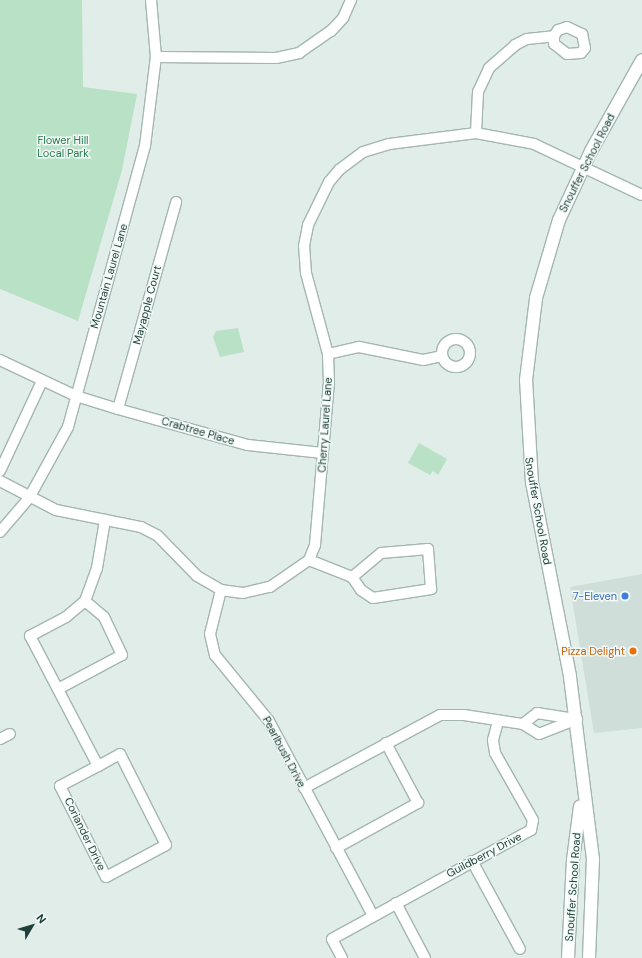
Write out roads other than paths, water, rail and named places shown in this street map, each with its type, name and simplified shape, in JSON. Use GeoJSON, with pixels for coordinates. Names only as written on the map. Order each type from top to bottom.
{"type":"FeatureCollection","features":[{"type":"Feature","properties":{"kind":"main road","name":"Snouffer School Road"},"geometry":{"type":"LineString","coordinates":[[588,958],[593,859],[582,793],[577,719],[532,483],[526,413],[529,347],[536,298],[559,220],[583,165],[642,60]]}},
{"type":"Feature","properties":{"kind":"main road","name":"Snouffer School Road"},"geometry":{"type":"LineString","coordinates":[[568,958],[573,860],[582,793]]}},
{"type":"Feature","properties":{"kind":"street","name":"Mountain Laurel Lane"},"geometry":{"type":"LineString","coordinates":[[0,532],[30,498],[68,427],[143,154],[156,57],[151,0]]}},
{"type":"Feature","properties":{"kind":"street"},"geometry":{"type":"LineString","coordinates":[[156,57],[276,58],[299,53],[331,31],[343,18],[351,0]]}},
{"type":"Feature","properties":{"kind":"street"},"geometry":{"type":"LineString","coordinates":[[476,134],[478,92],[489,68],[515,45],[527,39],[554,36]]}},
{"type":"Feature","properties":{"kind":"street","name":"Cherry Laurel Lane"},"geometry":{"type":"LineString","coordinates":[[309,560],[315,545],[329,383],[328,354],[306,273],[304,246],[308,225],[329,182],[363,152],[389,144],[476,134],[534,144],[583,165],[642,195]]}},
{"type":"Feature","properties":{"kind":"street","name":"Mayapple Court"},"geometry":{"type":"LineString","coordinates":[[118,409],[176,202]]}},
{"type":"Feature","properties":{"kind":"street"},"geometry":{"type":"LineString","coordinates":[[328,354],[359,347],[424,360],[442,356]]}},
{"type":"Feature","properties":{"kind":"street","name":"Crabtree Place"},"geometry":{"type":"LineString","coordinates":[[0,360],[76,396],[118,409],[248,445],[323,453]]}},
{"type":"Feature","properties":{"kind":"street"},"geometry":{"type":"LineString","coordinates":[[0,471],[42,381]]}},
{"type":"Feature","properties":{"kind":"street"},"geometry":{"type":"LineString","coordinates":[[0,482],[56,510],[105,520],[157,535],[196,576],[221,590],[243,593],[270,587],[309,560],[352,577],[361,590],[373,598],[432,589],[428,548],[381,553],[352,577]]}},
{"type":"Feature","properties":{"kind":"street"},"geometry":{"type":"LineString","coordinates":[[98,766],[30,636],[66,617],[85,601],[97,568],[105,520]]}},
{"type":"Feature","properties":{"kind":"street","name":"Pearlbush Drive"},"geometry":{"type":"LineString","coordinates":[[221,590],[210,634],[215,655],[269,721],[373,916]]}},
{"type":"Feature","properties":{"kind":"street"},"geometry":{"type":"LineString","coordinates":[[58,689],[122,655],[104,617],[85,601]]}},
{"type":"Feature","properties":{"kind":"street"},"geometry":{"type":"LineString","coordinates":[[522,724],[537,713],[577,719]]}},
{"type":"Feature","properties":{"kind":"street"},"geometry":{"type":"LineString","coordinates":[[304,788],[440,715],[464,715],[522,724],[539,734],[577,719]]}},
{"type":"Feature","properties":{"kind":"street","name":"Guildberry Drive"},"geometry":{"type":"LineString","coordinates":[[342,958],[332,939],[531,830],[533,824],[495,753],[493,740],[498,721]]}},
{"type":"Feature","properties":{"kind":"street"},"geometry":{"type":"LineString","coordinates":[[0,739],[10,734]]}},
{"type":"Feature","properties":{"kind":"street"},"geometry":{"type":"LineString","coordinates":[[336,848],[418,803],[386,743]]}},
{"type":"Feature","properties":{"kind":"street","name":"Coriander Drive"},"geometry":{"type":"LineString","coordinates":[[120,754],[166,845],[106,877],[60,786],[98,766],[120,754]]}},
{"type":"Feature","properties":{"kind":"street"},"geometry":{"type":"LineString","coordinates":[[472,861],[520,949]]}},
{"type":"Feature","properties":{"kind":"street"},"geometry":{"type":"LineString","coordinates":[[396,903],[425,958]]}},
{"type":"Feature","properties":{"kind":"place","name":"7-Eleven"},"geometry":{"type":"Point","coordinates":[625,596]}},
{"type":"Feature","properties":{"kind":"place","name":"Pizza Delight"},"geometry":{"type":"Point","coordinates":[633,651]}},
{"type":"Feature","properties":{"kind":"park label","name":"Flower Hill Local Park"},"geometry":{"type":"Point","coordinates":[63,147]}}]}
